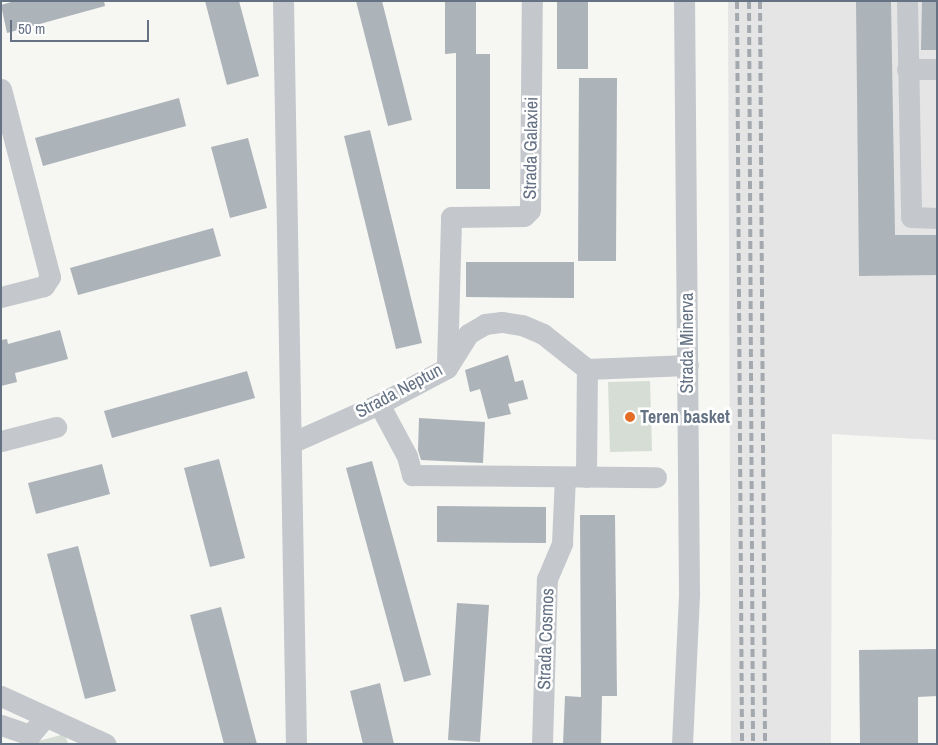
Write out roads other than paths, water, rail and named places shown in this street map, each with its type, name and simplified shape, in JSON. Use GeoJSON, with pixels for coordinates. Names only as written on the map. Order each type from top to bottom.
{"type":"FeatureCollection","features":[{"type":"Feature","properties":{"kind":"street"},"geometry":{"type":"LineString","coordinates":[[283,1],[296,744]]}},
{"type":"Feature","properties":{"kind":"street","name":"Strada Galaxiei"},"geometry":{"type":"LineString","coordinates":[[447,368],[451,217],[524,216],[530,210],[532,1]]}},
{"type":"Feature","properties":{"kind":"street","name":"Strada Minerva"},"geometry":{"type":"LineString","coordinates":[[682,744],[689,593],[684,1]]}},
{"type":"Feature","properties":{"kind":"street"},"geometry":{"type":"LineString","coordinates":[[907,1],[911,217],[937,218]]}},
{"type":"Feature","properties":{"kind":"street"},"geometry":{"type":"LineString","coordinates":[[907,69],[937,68]]}},
{"type":"Feature","properties":{"kind":"street"},"geometry":{"type":"LineString","coordinates":[[1,89],[50,277],[44,286],[1,297]]}},
{"type":"Feature","properties":{"kind":"street","name":"Strada Neptun"},"geometry":{"type":"LineString","coordinates":[[291,443],[379,404],[447,368],[468,334],[485,324],[502,322],[522,325],[542,334],[588,369]]}},
{"type":"Feature","properties":{"kind":"street"},"geometry":{"type":"LineString","coordinates":[[588,369],[688,365]]}},
{"type":"Feature","properties":{"kind":"street","name":"Strada Cosmos"},"geometry":{"type":"LineString","coordinates":[[542,744],[547,578],[562,542],[575,477],[588,369]]}},
{"type":"Feature","properties":{"kind":"street"},"geometry":{"type":"LineString","coordinates":[[379,404],[400,442],[412,475],[656,477]]}},
{"type":"Feature","properties":{"kind":"street"},"geometry":{"type":"LineString","coordinates":[[1,441],[56,427]]}},
{"type":"Feature","properties":{"kind":"street"},"geometry":{"type":"LineString","coordinates":[[1,696],[106,744]]}},
{"type":"Feature","properties":{"kind":"street"},"geometry":{"type":"LineString","coordinates":[[1,725],[30,735],[45,717]]}},
{"type":"Feature","properties":{"kind":"railway"},"geometry":{"type":"LineString","coordinates":[[737,1],[742,744]]}},
{"type":"Feature","properties":{"kind":"railway"},"geometry":{"type":"LineString","coordinates":[[749,1],[753,744]]}},
{"type":"Feature","properties":{"kind":"railway"},"geometry":{"type":"LineString","coordinates":[[760,1],[765,744]]}},
{"type":"Feature","properties":{"kind":"place","name":"Teren basket"},"geometry":{"type":"Point","coordinates":[630,417]}}]}
